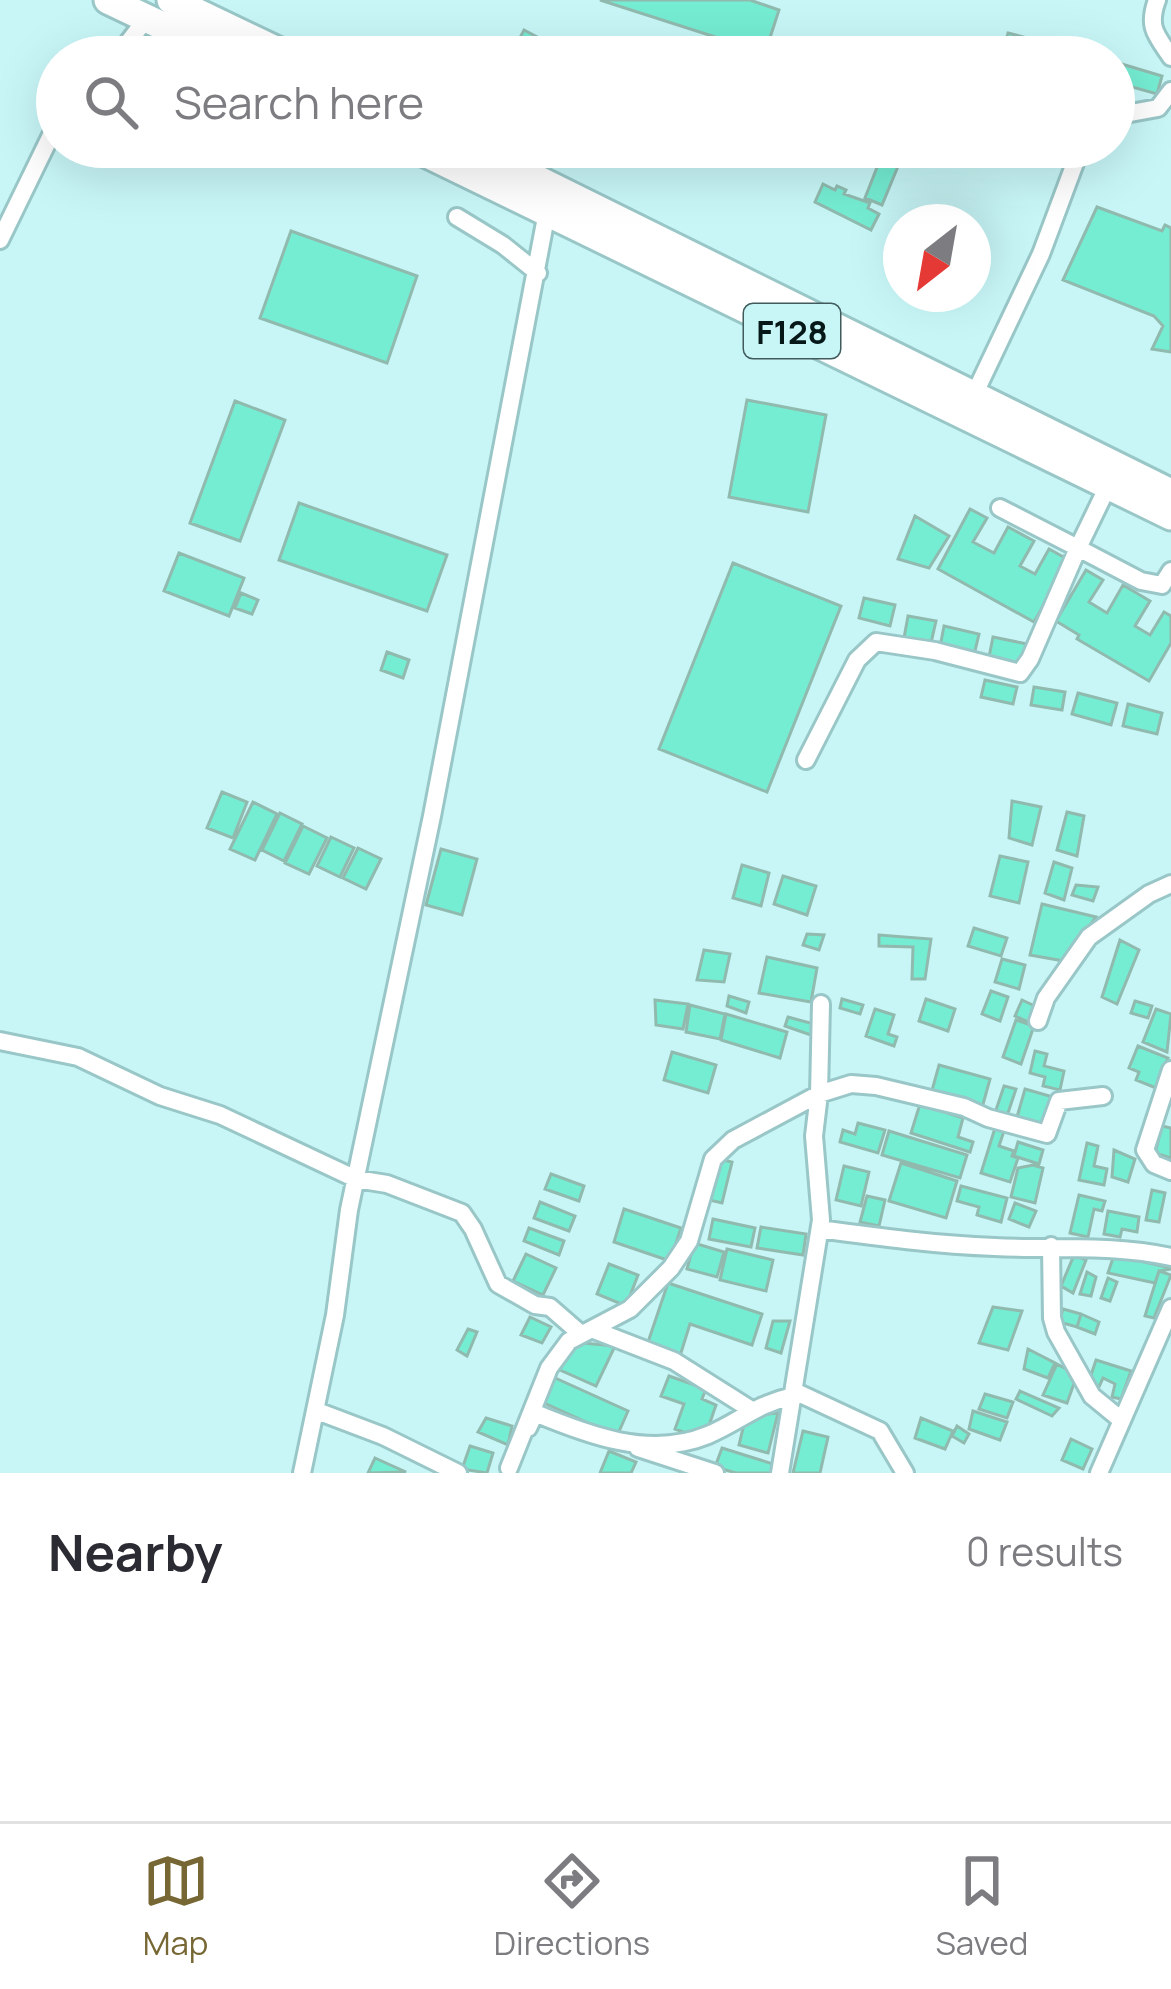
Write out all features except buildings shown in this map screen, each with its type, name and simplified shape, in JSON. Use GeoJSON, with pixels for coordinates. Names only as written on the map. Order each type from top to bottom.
{"type":"FeatureCollection","features":[{"type":"Feature","properties":{"kind":"main road"},"geometry":{"type":"LineString","coordinates":[[108,0],[183,36]]}},
{"type":"Feature","properties":{"kind":"main road"},"geometry":{"type":"LineString","coordinates":[[171,0],[246,36]]}},
{"type":"Feature","properties":{"kind":"main road","name":"F128"},"geometry":{"type":"LineString","coordinates":[[456,168],[1108,486],[1168,503]]}},
{"type":"Feature","properties":{"kind":"main road","name":"F128"},"geometry":{"type":"LineString","coordinates":[[515,168],[974,395],[1168,503]]}},
{"type":"Feature","properties":{"kind":"street"},"geometry":{"type":"LineString","coordinates":[[1157,0],[1151,31],[1171,57]]}},
{"type":"Feature","properties":{"kind":"street"},"geometry":{"type":"LineString","coordinates":[[133,36],[146,19]]}},
{"type":"Feature","properties":{"kind":"street"},"geometry":{"type":"LineString","coordinates":[[1135,112],[1158,108],[1171,91]]}},
{"type":"Feature","properties":{"kind":"street"},"geometry":{"type":"LineString","coordinates":[[0,241],[36,166]]}},
{"type":"Feature","properties":{"kind":"street"},"geometry":{"type":"LineString","coordinates":[[974,395],[1041,254],[1073,168]]}},
{"type":"Feature","properties":{"kind":"street"},"geometry":{"type":"LineString","coordinates":[[302,1473],[547,212]]}},
{"type":"Feature","properties":{"kind":"street"},"geometry":{"type":"LineString","coordinates":[[457,217],[538,273]]}},
{"type":"Feature","properties":{"kind":"street"},"geometry":{"type":"LineString","coordinates":[[806,760],[856,659],[877,642],[1020,673],[1108,486]]}},
{"type":"Feature","properties":{"kind":"street"},"geometry":{"type":"LineString","coordinates":[[1000,508],[1141,581],[1162,585],[1171,571]]}},
{"type":"Feature","properties":{"kind":"street"},"geometry":{"type":"LineString","coordinates":[[1038,1021],[1051,990],[1089,938],[1149,894],[1171,884]]}},
{"type":"Feature","properties":{"kind":"street"},"geometry":{"type":"LineString","coordinates":[[780,1473],[820,1229],[814,1136],[820,1094],[820,1004]]}},
{"type":"Feature","properties":{"kind":"street"},"geometry":{"type":"LineString","coordinates":[[0,1041],[78,1057],[160,1096],[220,1115],[356,1179],[387,1184],[462,1213],[498,1284],[535,1305],[550,1307],[588,1332],[674,1360],[750,1409]]}},
{"type":"Feature","properties":{"kind":"street"},"geometry":{"type":"LineString","coordinates":[[1171,1070],[1145,1150],[1154,1164],[1171,1171]]}},
{"type":"Feature","properties":{"kind":"street"},"geometry":{"type":"LineString","coordinates":[[508,1470],[531,1406],[549,1368],[569,1341],[630,1309],[682,1254],[703,1184],[720,1148],[820,1094],[851,1084],[964,1107],[1047,1134],[1059,1101],[1102,1096]]}},
{"type":"Feature","properties":{"kind":"street"},"geometry":{"type":"LineString","coordinates":[[820,1229],[997,1247],[1170,1252]]}},
{"type":"Feature","properties":{"kind":"street"},"geometry":{"type":"LineString","coordinates":[[1051,1246],[1051,1305],[1057,1332],[1092,1396],[1120,1419]]}},
{"type":"Feature","properties":{"kind":"street"},"geometry":{"type":"LineString","coordinates":[[1100,1473],[1171,1309]]}},
{"type":"Feature","properties":{"kind":"street"},"geometry":{"type":"LineString","coordinates":[[531,1406],[624,1444],[684,1442],[794,1393],[880,1431],[905,1473]]}},
{"type":"Feature","properties":{"kind":"street"},"geometry":{"type":"LineString","coordinates":[[317,1411],[458,1473]]}},
{"type":"Feature","properties":{"kind":"street"},"geometry":{"type":"LineString","coordinates":[[508,1470],[535,1413],[590,1436],[715,1473]]}}]}
